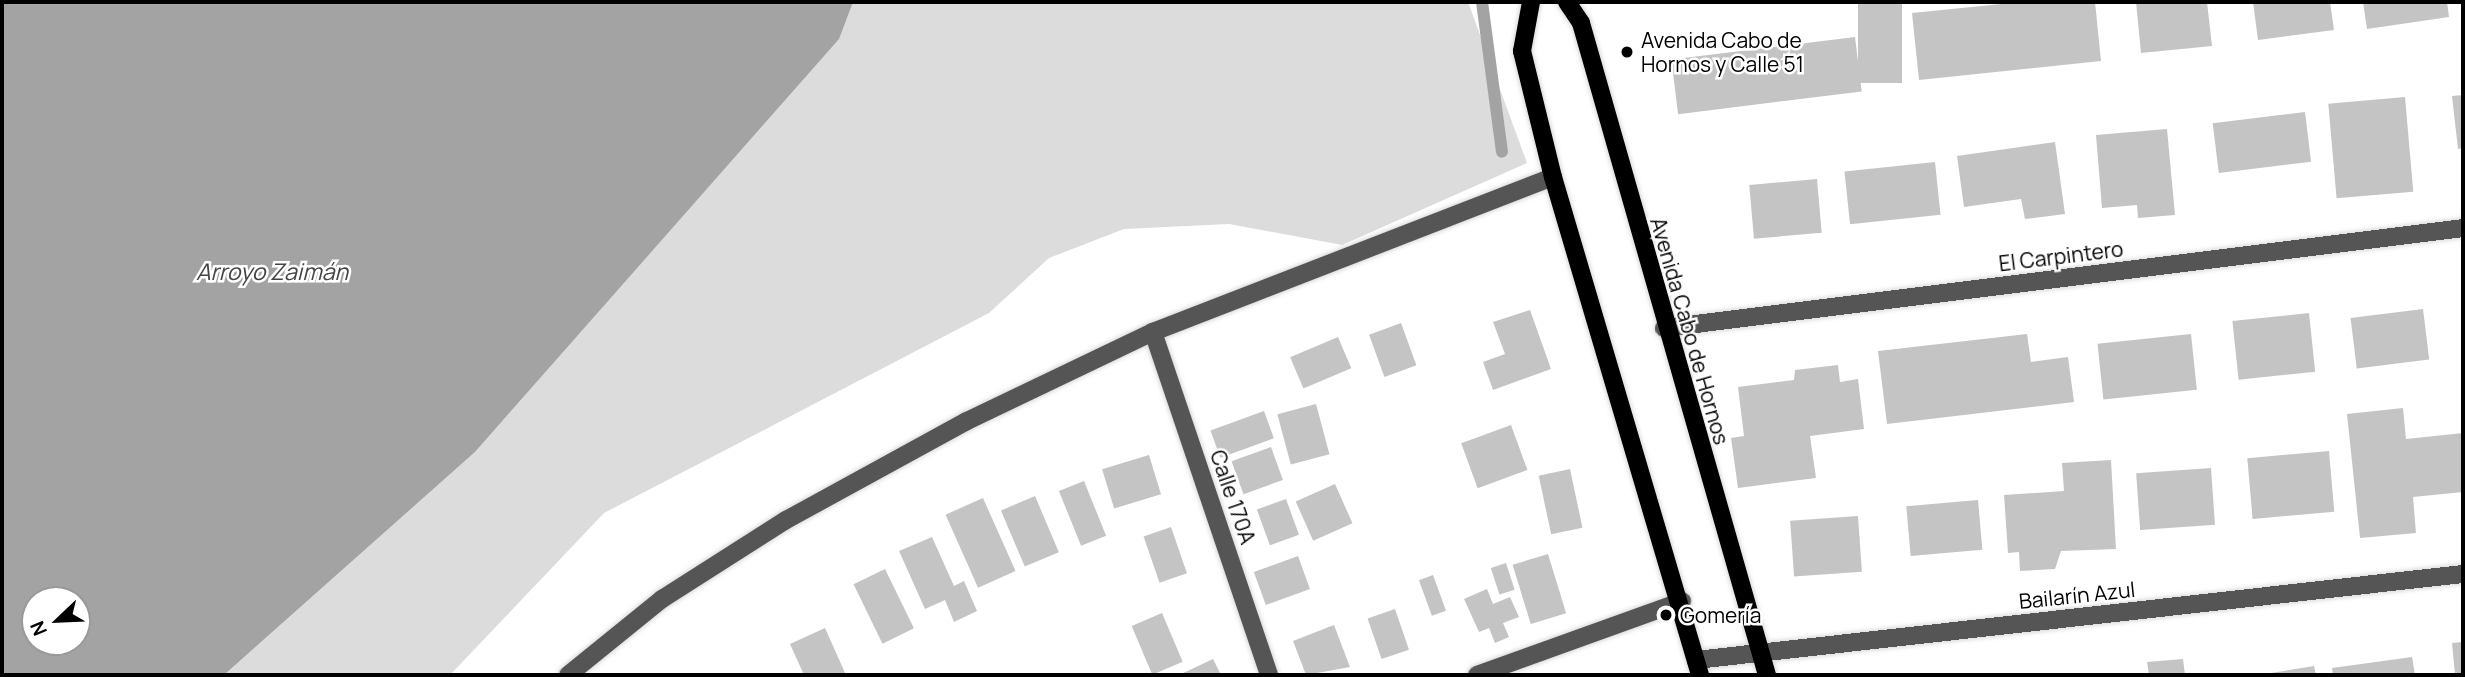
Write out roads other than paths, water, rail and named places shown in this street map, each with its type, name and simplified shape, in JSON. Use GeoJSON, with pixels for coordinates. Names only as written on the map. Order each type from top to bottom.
{"type":"FeatureCollection","features":[{"type":"Feature","properties":{"kind":"main road"},"geometry":{"type":"LineString","coordinates":[[1531,2],[1522,51],[1553,177],[1682,601],[1698,668]]}},
{"type":"Feature","properties":{"kind":"main road","name":"Avenida Cabo de Hornos"},"geometry":{"type":"LineString","coordinates":[[1567,2],[1581,23],[1664,328],[1767,675]]}},
{"type":"Feature","properties":{"kind":"street"},"geometry":{"type":"LineString","coordinates":[[568,675],[662,599],[786,520],[967,421],[1153,332],[1553,177]]}},
{"type":"Feature","properties":{"kind":"street","name":"El Carpintero"},"geometry":{"type":"LineString","coordinates":[[1664,328],[2463,228]]}},
{"type":"Feature","properties":{"kind":"street","name":"Calle 170A"},"geometry":{"type":"LineString","coordinates":[[1153,332],[1269,675]]}},
{"type":"Feature","properties":{"kind":"street","name":"Bailarín Azul"},"geometry":{"type":"LineString","coordinates":[[1698,668],[1761,653],[2463,574]]}},
{"type":"Feature","properties":{"kind":"street"},"geometry":{"type":"LineString","coordinates":[[1477,675],[1682,601]]}},
{"type":"Feature","properties":{"kind":"water","name":"Arroyo Zaimán"},"geometry":{"type":"Polygon","coordinates":[[[2,2],[853,2],[839,39],[475,452],[224,675],[2,675],[2,2]]]}},
{"type":"Feature","properties":{"kind":"waterway"},"geometry":{"type":"LineString","coordinates":[[1482,2],[1502,152]]}},
{"type":"Feature","properties":{"kind":"place","name":"Avenida Cabo de Hornos y Calle 51"},"geometry":{"type":"Point","coordinates":[1627,52]}},
{"type":"Feature","properties":{"kind":"place","name":"Gomería"},"geometry":{"type":"Point","coordinates":[1666,615]}}]}
